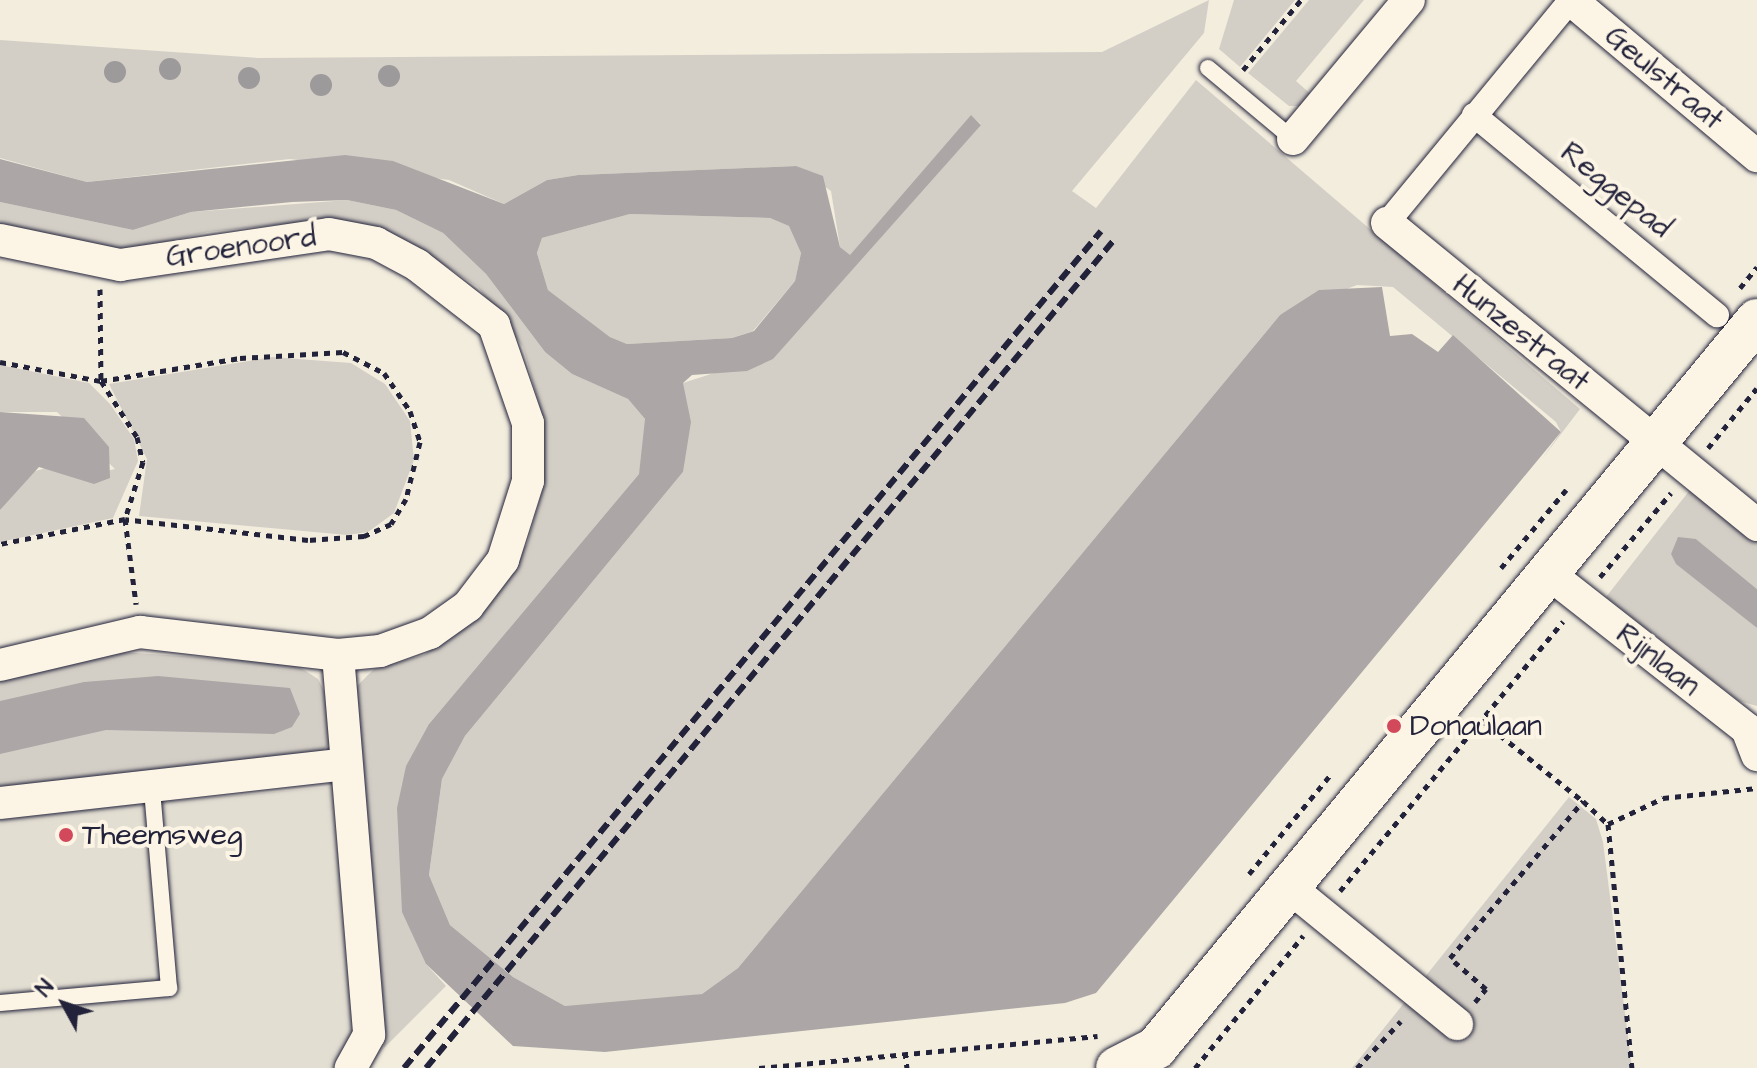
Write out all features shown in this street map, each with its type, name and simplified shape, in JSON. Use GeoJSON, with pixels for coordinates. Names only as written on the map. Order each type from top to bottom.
{"type":"FeatureCollection","features":[{"type":"Feature","properties":{"kind":"street"},"geometry":{"type":"LineString","coordinates":[[1293,139],[1409,0]]}},
{"type":"Feature","properties":{"kind":"street"},"geometry":{"type":"LineString","coordinates":[[1387,223],[1571,0]]}},
{"type":"Feature","properties":{"kind":"street","name":"Geulstraat"},"geometry":{"type":"LineString","coordinates":[[1571,0],[1757,156]]}},
{"type":"Feature","properties":{"kind":"street","name":"Reggepad"},"geometry":{"type":"LineString","coordinates":[[1474,115],[1737,317]]}},
{"type":"Feature","properties":{"kind":"street","name":"Hunzestraat"},"geometry":{"type":"LineString","coordinates":[[1387,223],[1757,525]]}},
{"type":"Feature","properties":{"kind":"street","name":"Groenoord"},"geometry":{"type":"LineString","coordinates":[[0,240],[120,265],[329,234],[376,243],[417,265],[494,325],[528,423],[528,481],[503,560],[468,606],[430,633],[380,651],[338,655],[140,632],[0,665]]}},
{"type":"Feature","properties":{"kind":"street"},"geometry":{"type":"LineString","coordinates":[[1125,1058],[1289,887],[1655,443],[1737,317]]}},
{"type":"Feature","properties":{"kind":"street","name":"Rijnlaan"},"geometry":{"type":"LineString","coordinates":[[1548,573],[1754,737]]}},
{"type":"Feature","properties":{"kind":"street"},"geometry":{"type":"LineString","coordinates":[[338,655],[369,1035],[351,1068]]}},
{"type":"Feature","properties":{"kind":"street"},"geometry":{"type":"LineString","coordinates":[[0,803],[152,790],[346,764]]}},
{"type":"Feature","properties":{"kind":"street"},"geometry":{"type":"LineString","coordinates":[[1289,887],[1457,1024]]}},
{"type":"Feature","properties":{"kind":"lane"},"geometry":{"type":"LineString","coordinates":[[1208,68],[1293,139]]}},
{"type":"Feature","properties":{"kind":"lane"},"geometry":{"type":"LineString","coordinates":[[0,1003],[169,988],[152,790]]}},
{"type":"Feature","properties":{"kind":"path"},"geometry":{"type":"LineString","coordinates":[[1230,86],[1301,0]]}},
{"type":"Feature","properties":{"kind":"path"},"geometry":{"type":"LineString","coordinates":[[99,259],[101,381],[137,437],[143,462],[125,519],[140,632]]}},
{"type":"Feature","properties":{"kind":"path"},"geometry":{"type":"LineString","coordinates":[[1737,317],[1757,267]]}},
{"type":"Feature","properties":{"kind":"path"},"geometry":{"type":"LineString","coordinates":[[0,362],[101,381],[240,358],[343,352],[384,373],[410,411],[420,442],[406,499],[391,524],[364,536],[308,540],[125,519],[0,544]]}},
{"type":"Feature","properties":{"kind":"path"},"geometry":{"type":"LineString","coordinates":[[1195,1068],[1757,388]]}},
{"type":"Feature","properties":{"kind":"path"},"geometry":{"type":"LineString","coordinates":[[1493,578],[1576,479]]}},
{"type":"Feature","properties":{"kind":"path"},"geometry":{"type":"LineString","coordinates":[[1481,720],[1608,824],[1632,1068]]}},
{"type":"Feature","properties":{"kind":"path"},"geometry":{"type":"LineString","coordinates":[[1240,885],[1340,763]]}},
{"type":"Feature","properties":{"kind":"path"},"geometry":{"type":"LineString","coordinates":[[1608,824],[1663,798],[1757,788]]}},
{"type":"Feature","properties":{"kind":"path"},"geometry":{"type":"LineString","coordinates":[[1457,1024],[1486,989],[1450,958],[1583,801]]}},
{"type":"Feature","properties":{"kind":"path"},"geometry":{"type":"LineString","coordinates":[[1357,1068],[1398,1019],[1410,1029]]}},
{"type":"Feature","properties":{"kind":"path"},"geometry":{"type":"LineString","coordinates":[[759,1068],[905,1052],[1125,1058]]}},
{"type":"Feature","properties":{"kind":"path"},"geometry":{"type":"LineString","coordinates":[[905,1052],[907,1068]]}},
{"type":"Feature","properties":{"kind":"shaded area"},"geometry":{"type":"Polygon","coordinates":[[[1209,0],[1204,33],[1072,191],[1096,208],[1196,80],[1580,409],[1542,459],[1561,432],[1556,422],[1393,287],[1357,285],[1280,315],[738,968],[702,994],[643,1004],[565,1006],[513,977],[450,925],[429,875],[442,779],[465,736],[683,472],[683,383],[717,372],[822,298],[981,124],[971,116],[850,256],[840,247],[831,191],[796,166],[578,175],[547,180],[504,204],[449,180],[290,159],[87,182],[0,158],[0,40],[258,58],[1102,52],[1209,0]]]}},
{"type":"Feature","properties":{"kind":"shaded area"},"geometry":{"type":"Polygon","coordinates":[[[1234,0],[1295,0],[1240,67],[1219,49],[1234,0]]]}},
{"type":"Feature","properties":{"kind":"shaded area"},"geometry":{"type":"Polygon","coordinates":[[[1309,0],[1364,0],[1296,81],[1313,96],[1303,106],[1289,106],[1248,73],[1309,0]]]}},
{"type":"Feature","properties":{"kind":"shaded area"},"geometry":{"type":"Polygon","coordinates":[[[971,115],[981,125],[773,359],[747,371],[692,375],[683,383],[691,422],[683,472],[465,736],[442,779],[429,875],[450,925],[513,977],[565,1006],[702,994],[738,968],[1280,315],[1319,290],[1382,287],[1390,336],[1412,334],[1438,352],[1453,335],[1561,432],[1096,993],[1065,1003],[605,1052],[513,1046],[426,964],[402,912],[397,808],[406,766],[429,724],[639,474],[645,419],[628,399],[572,374],[545,352],[486,274],[443,233],[396,210],[347,200],[292,202],[191,212],[133,230],[0,202],[0,159],[87,182],[345,155],[393,161],[504,204],[547,180],[578,175],[796,166],[823,176],[840,247],[850,255],[971,115]],[[630,214],[542,238],[537,253],[548,290],[610,337],[627,344],[732,338],[754,331],[795,281],[801,253],[789,226],[770,218],[630,214]]]}},
{"type":"Feature","properties":{"kind":"shaded area"},"geometry":{"type":"Polygon","coordinates":[[[347,200],[396,210],[443,233],[486,274],[545,352],[572,374],[628,399],[645,419],[646,450],[639,474],[429,724],[426,964],[446,986],[384,1048],[352,712],[357,686],[374,669],[424,655],[472,618],[527,544],[544,484],[542,415],[523,347],[478,287],[411,244],[286,224],[208,232],[117,253],[0,231],[0,202],[133,230],[191,212],[347,200]]]}},
{"type":"Feature","properties":{"kind":"shaded area"},"geometry":{"type":"Polygon","coordinates":[[[630,214],[770,218],[790,226],[801,253],[795,281],[753,331],[732,338],[627,344],[610,337],[548,290],[537,253],[542,238],[630,214]]]}},
{"type":"Feature","properties":{"kind":"shaded area"},"geometry":{"type":"Polygon","coordinates":[[[272,357],[351,363],[385,384],[410,421],[414,460],[394,513],[368,532],[347,535],[139,516],[147,459],[109,384],[272,357]]]}},
{"type":"Feature","properties":{"kind":"shaded area"},"geometry":{"type":"Polygon","coordinates":[[[0,365],[89,383],[110,404],[134,439],[138,461],[113,518],[0,542],[0,510],[26,474],[52,466],[77,478],[115,469],[57,412],[0,412],[0,365]]]}},
{"type":"Feature","properties":{"kind":"shaded area"},"geometry":{"type":"Polygon","coordinates":[[[0,412],[84,418],[109,447],[110,478],[94,484],[39,467],[0,510],[0,412]]]}},
{"type":"Feature","properties":{"kind":"shaded area"},"geometry":{"type":"Polygon","coordinates":[[[1693,486],[1757,536],[1757,589],[1696,539],[1671,554],[1757,628],[1757,706],[1739,701],[1606,597],[1693,486]]]}},
{"type":"Feature","properties":{"kind":"shaded area"},"geometry":{"type":"Polygon","coordinates":[[[1678,537],[1696,539],[1757,589],[1757,628],[1676,564],[1671,554],[1678,537]]]}},
{"type":"Feature","properties":{"kind":"shaded area"},"geometry":{"type":"Polygon","coordinates":[[[120,652],[293,663],[318,679],[330,702],[330,743],[317,757],[0,789],[0,678],[120,652]]]}},
{"type":"Feature","properties":{"kind":"shaded area"},"geometry":{"type":"Polygon","coordinates":[[[158,676],[290,688],[300,714],[292,727],[274,734],[106,730],[0,754],[0,701],[84,682],[158,676]]]}},
{"type":"Feature","properties":{"kind":"shaded area"},"geometry":{"type":"Polygon","coordinates":[[[353,785],[384,1048],[369,1068],[0,1068],[0,816],[353,785]]]}},
{"type":"Feature","properties":{"kind":"shaded area"},"geometry":{"type":"Polygon","coordinates":[[[1569,797],[1596,819],[1603,842],[1632,1068],[1352,1068],[1569,797]]]}},
{"type":"Feature","properties":{"kind":"railway"},"geometry":{"type":"LineString","coordinates":[[404,1068],[1101,231]]}},
{"type":"Feature","properties":{"kind":"railway"},"geometry":{"type":"LineString","coordinates":[[426,1068],[1114,240]]}},
{"type":"Feature","properties":{"kind":"place","name":"Donaulaan"},"geometry":{"type":"Point","coordinates":[1394,726]}},
{"type":"Feature","properties":{"kind":"place","name":"Theemsweg"},"geometry":{"type":"Point","coordinates":[66,835]}}]}
